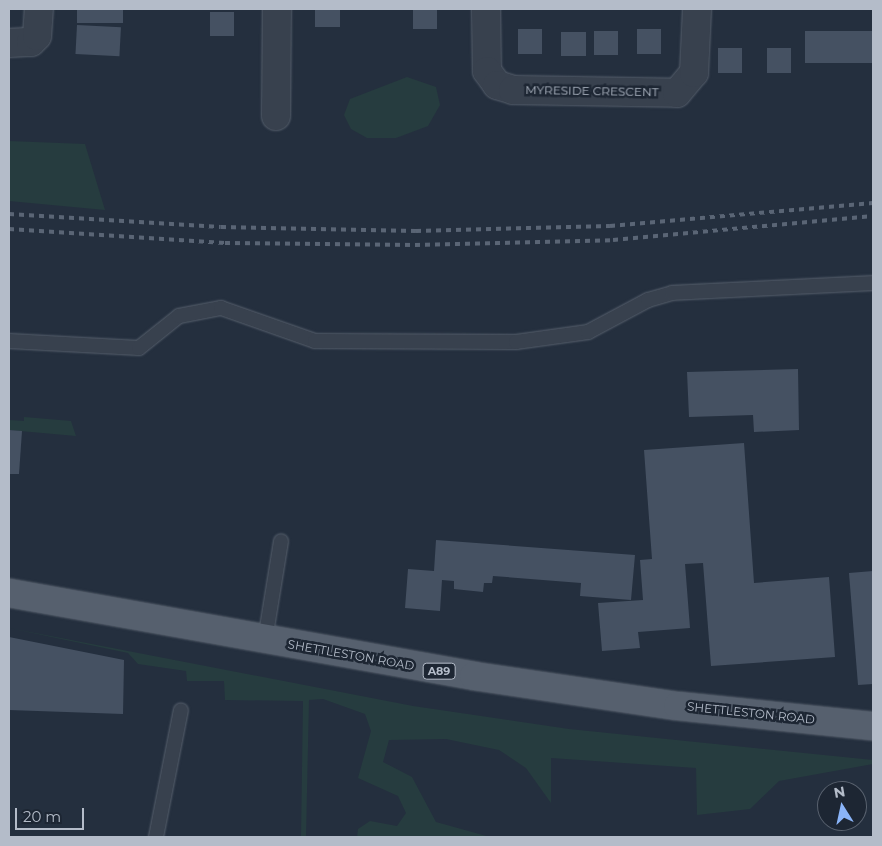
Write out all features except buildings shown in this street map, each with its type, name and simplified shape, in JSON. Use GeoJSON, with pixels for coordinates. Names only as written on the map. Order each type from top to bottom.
{"type":"FeatureCollection","features":[{"type":"Feature","properties":{"kind":"main road","name":"SHETTLESTON ROAD"},"geometry":{"type":"LineString","coordinates":[[9,593],[265,640],[678,706],[873,726]]}},
{"type":"Feature","properties":{"kind":"street"},"geometry":{"type":"LineString","coordinates":[[9,43],[31,42],[37,36],[39,9]]}},
{"type":"Feature","properties":{"kind":"street"},"geometry":{"type":"LineString","coordinates":[[276,116],[277,9]]}},
{"type":"Feature","properties":{"kind":"street","name":"MYRESIDE CRESCENT"},"geometry":{"type":"LineString","coordinates":[[486,9],[487,71],[497,85],[513,90],[677,93],[694,73],[696,9]]}},
{"type":"Feature","properties":{"kind":"lane"},"geometry":{"type":"LineString","coordinates":[[9,341],[139,348],[179,316],[221,308],[315,341],[516,342],[588,332],[648,300],[672,294],[873,283]]}},
{"type":"Feature","properties":{"kind":"lane"},"geometry":{"type":"LineString","coordinates":[[265,640],[281,541]]}},
{"type":"Feature","properties":{"kind":"lane"},"geometry":{"type":"LineString","coordinates":[[156,837],[181,710]]}},
{"type":"Feature","properties":{"kind":"green space"},"geometry":{"type":"Polygon","coordinates":[[[407,77],[436,87],[440,105],[428,126],[396,138],[367,138],[351,129],[344,115],[350,99],[407,77]]]}},
{"type":"Feature","properties":{"kind":"green space"},"geometry":{"type":"Polygon","coordinates":[[[9,141],[85,144],[105,210],[9,201],[9,141]]]}},
{"type":"Feature","properties":{"kind":"green space"},"geometry":{"type":"Polygon","coordinates":[[[24,417],[71,421],[76,436],[9,430],[9,420],[24,421],[24,417]]]}},
{"type":"Feature","properties":{"kind":"green space"},"geometry":{"type":"Polygon","coordinates":[[[9,628],[413,706],[569,729],[873,760],[873,764],[779,781],[750,809],[697,815],[696,768],[551,758],[551,803],[526,768],[499,750],[446,739],[389,740],[383,762],[412,777],[436,822],[490,837],[357,837],[358,829],[370,821],[397,826],[406,813],[398,796],[358,778],[371,731],[365,714],[323,699],[309,700],[306,837],[301,837],[303,701],[225,700],[224,681],[187,681],[186,671],[138,664],[128,653],[9,628]]]}},
{"type":"Feature","properties":{"kind":"railway"},"geometry":{"type":"LineString","coordinates":[[9,214],[221,227],[416,231],[610,226],[873,203]]}},
{"type":"Feature","properties":{"kind":"railway"},"geometry":{"type":"LineString","coordinates":[[9,229],[225,243],[415,245],[613,240],[873,216]]}}]}
